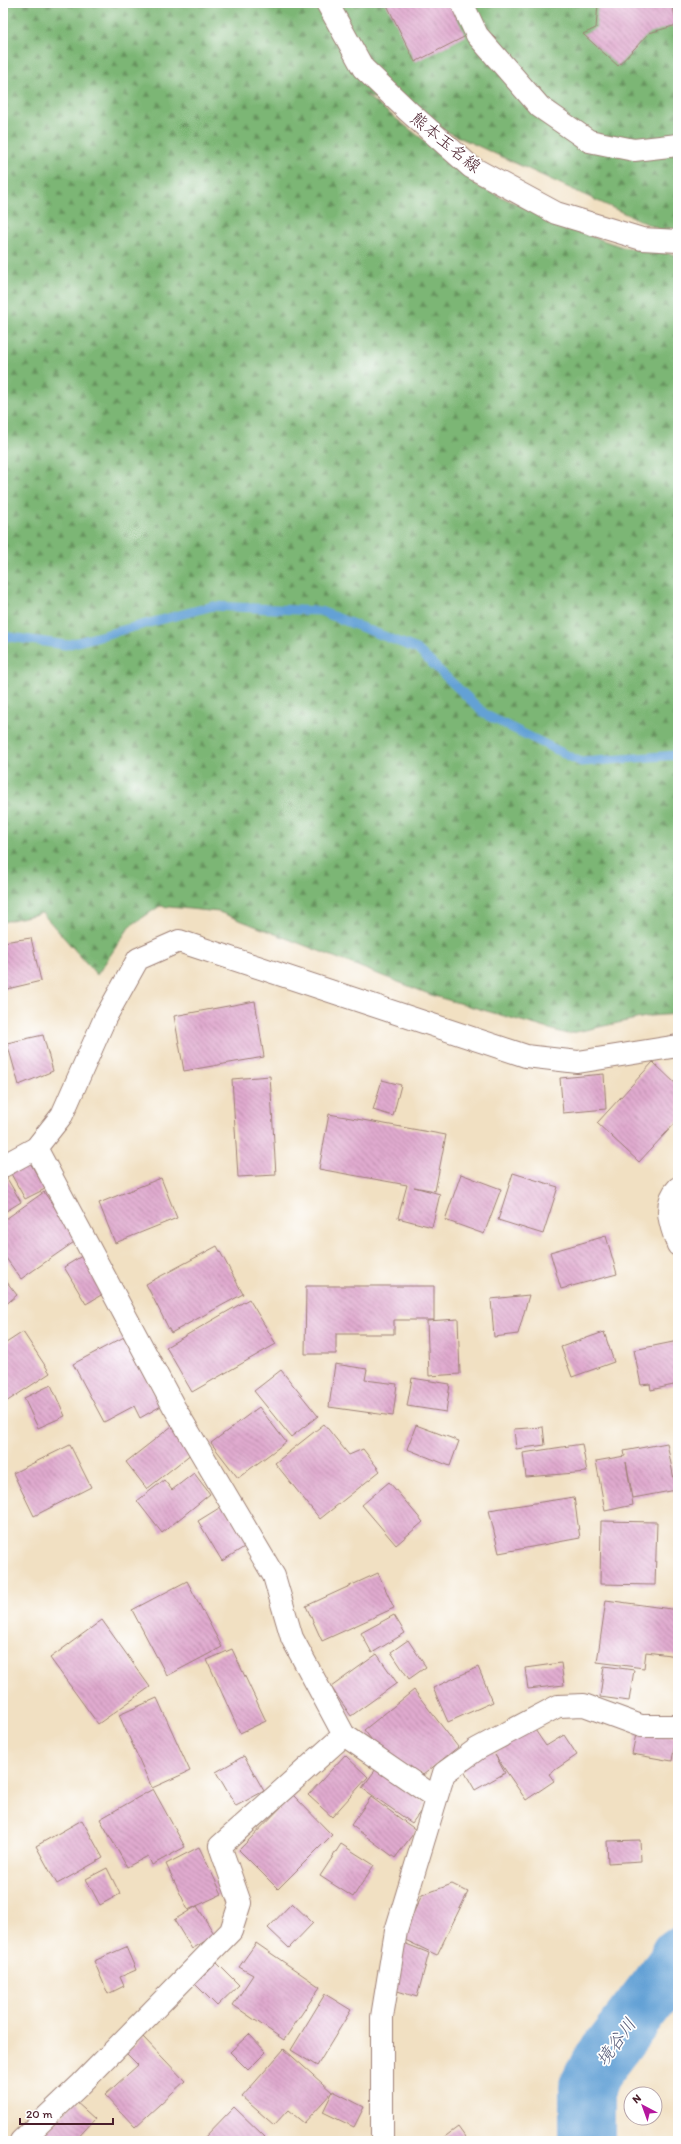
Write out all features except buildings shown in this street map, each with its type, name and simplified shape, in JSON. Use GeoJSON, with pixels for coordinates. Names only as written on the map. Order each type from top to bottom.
{"type":"FeatureCollection","features":[{"type":"Feature","properties":{"kind":"street","name":"熊本玉名線"},"geometry":{"type":"LineString","coordinates":[[327,3],[363,68],[408,112],[471,167],[556,213],[642,239],[678,241]]}},
{"type":"Feature","properties":{"kind":"street"},"geometry":{"type":"LineString","coordinates":[[462,3],[477,35],[540,107],[589,141],[634,150],[678,144]]}},
{"type":"Feature","properties":{"kind":"street"},"geometry":{"type":"LineString","coordinates":[[3,1166],[36,1148],[62,1115],[105,1018],[138,959],[179,941],[526,1056],[578,1062],[678,1046]]}},
{"type":"Feature","properties":{"kind":"street"},"geometry":{"type":"LineString","coordinates":[[36,1148],[174,1407],[274,1576],[292,1638],[344,1735],[436,1798]]}},
{"type":"Feature","properties":{"kind":"street"},"geometry":{"type":"LineString","coordinates":[[678,1188],[672,1194],[669,1222],[678,1245]]}},
{"type":"Feature","properties":{"kind":"street"},"geometry":{"type":"LineString","coordinates":[[382,2141],[382,2017],[396,1931],[444,1772],[477,1749],[558,1706],[584,1705],[642,1726],[678,1726]]}},
{"type":"Feature","properties":{"kind":"street"},"geometry":{"type":"LineString","coordinates":[[21,2141],[81,2084],[230,1932],[240,1904],[220,1846],[344,1735]]}},
{"type":"Feature","properties":{"kind":"green space"},"geometry":{"type":"Polygon","coordinates":[[[3,3],[678,3],[678,238],[363,93],[421,138],[479,187],[584,234],[623,247],[678,255],[678,1014],[650,1016],[567,1034],[434,996],[219,912],[160,906],[130,926],[97,975],[42,913],[3,922],[3,3]]]}},
{"type":"Feature","properties":{"kind":"waterway"},"geometry":{"type":"LineString","coordinates":[[3,636],[66,645],[213,606],[320,611],[417,649],[486,715],[581,762],[678,755]]}},
{"type":"Feature","properties":{"kind":"waterway","name":"境谷川"},"geometry":{"type":"LineString","coordinates":[[587,2141],[587,2087],[597,2066],[678,1960],[678,1955]]}}]}
